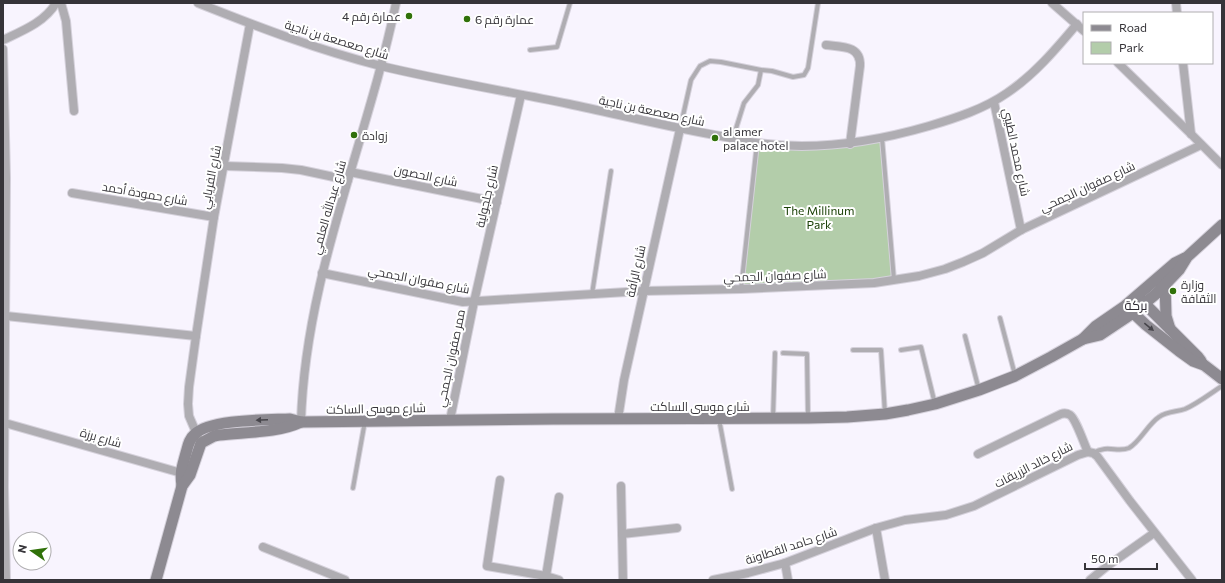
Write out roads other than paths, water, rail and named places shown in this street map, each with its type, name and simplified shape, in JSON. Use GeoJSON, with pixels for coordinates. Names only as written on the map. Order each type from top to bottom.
{"type":"FeatureCollection","features":[{"type":"Feature","properties":{"kind":"street"},"geometry":{"type":"LineString","coordinates":[[3,40],[26,29],[40,20],[50,12],[56,3]]}},
{"type":"Feature","properties":{"kind":"street"},"geometry":{"type":"LineString","coordinates":[[61,3],[66,21],[74,111]]}},
{"type":"Feature","properties":{"kind":"street","name":"شارع صعصعة بن ناجية"},"geometry":{"type":"LineString","coordinates":[[198,3],[250,24],[382,66],[569,104],[680,129],[757,143],[803,146],[850,144],[902,134],[950,119],[994,102],[1031,75],[1077,24]]}},
{"type":"Feature","properties":{"kind":"street","name":"شارع عبدالله العلمي"},"geometry":{"type":"LineString","coordinates":[[301,422],[306,360],[322,273],[382,66],[396,3]]}},
{"type":"Feature","properties":{"kind":"street"},"geometry":{"type":"LineString","coordinates":[[1052,3],[1083,30]]}},
{"type":"Feature","properties":{"kind":"street","name":"شارع الفريابي"},"geometry":{"type":"LineString","coordinates":[[201,443],[189,416],[188,404],[196,336],[214,217],[250,24]]}},
{"type":"Feature","properties":{"kind":"street"},"geometry":{"type":"LineString","coordinates":[[826,45],[850,48],[856,52],[859,58],[860,66],[850,144]]}},
{"type":"Feature","properties":{"kind":"street"},"geometry":{"type":"LineString","coordinates":[[3,49],[6,178],[4,487],[6,580]]}},
{"type":"Feature","properties":{"kind":"street"},"geometry":{"type":"LineString","coordinates":[[1119,64],[1222,165]]}},
{"type":"Feature","properties":{"kind":"street"},"geometry":{"type":"LineString","coordinates":[[1182,64],[1191,134]]}},
{"type":"Feature","properties":{"kind":"street","name":"شارع جلجولية"},"geometry":{"type":"LineString","coordinates":[[474,302],[521,95]]}},
{"type":"Feature","properties":{"kind":"street","name":"شارع محمد الطيبي"},"geometry":{"type":"LineString","coordinates":[[994,102],[1021,230]]}},
{"type":"Feature","properties":{"kind":"street","name":"شارع الرأفة"},"geometry":{"type":"LineString","coordinates":[[618,419],[624,380],[643,291],[680,129]]}},
{"type":"Feature","properties":{"kind":"street","name":"شارع صفوان الجمحي"},"geometry":{"type":"LineString","coordinates":[[322,273],[463,302],[643,291],[853,285],[894,280],[939,271],[983,253],[1021,230],[1201,145]]}},
{"type":"Feature","properties":{"kind":"street","name":"شارع الحصون"},"geometry":{"type":"LineString","coordinates":[[224,166],[282,168],[349,176],[497,202]]}},
{"type":"Feature","properties":{"kind":"street","name":"شارع حمودة أحمد"},"geometry":{"type":"LineString","coordinates":[[72,193],[214,217]]}},
{"type":"Feature","properties":{"kind":"street","name":"شارع موسى الساكت"},"geometry":{"type":"LineString","coordinates":[[1129,309],[1137,295],[1175,263],[1187,257],[1222,225]]}},
{"type":"Feature","properties":{"kind":"street","name":"شارع موسى الساكت"},"geometry":{"type":"LineString","coordinates":[[196,432],[222,423],[290,419],[301,422],[808,418],[885,414],[935,404],[979,390],[1015,376],[1052,357],[1083,339],[1096,326],[1129,309],[1144,304],[1179,270],[1187,257]]}},
{"type":"Feature","properties":{"kind":"street"},"geometry":{"type":"LineString","coordinates":[[1165,283],[1166,316],[1170,330]]}},
{"type":"Feature","properties":{"kind":"street"},"geometry":{"type":"LineString","coordinates":[[1137,295],[1204,365],[1222,379]]}},
{"type":"Feature","properties":{"kind":"street","name":"ممر صفوان الجمحي"},"geometry":{"type":"LineString","coordinates":[[450,420],[474,302]]}},
{"type":"Feature","properties":{"kind":"street"},"geometry":{"type":"LineString","coordinates":[[1129,309],[1179,351],[1193,361],[1204,365]]}},
{"type":"Feature","properties":{"kind":"street"},"geometry":{"type":"LineString","coordinates":[[6,316],[196,336]]}},
{"type":"Feature","properties":{"kind":"street"},"geometry":{"type":"LineString","coordinates":[[978,454],[1061,414],[1070,414],[1090,452],[1100,460],[1154,533],[1192,580]]}},
{"type":"Feature","properties":{"kind":"street","name":"شارع موسى الساكت"},"geometry":{"type":"LineString","coordinates":[[201,443],[219,435],[291,427],[301,422]]}},
{"type":"Feature","properties":{"kind":"street","name":"شارع برزة"},"geometry":{"type":"LineString","coordinates":[[5,423],[185,473]]}},
{"type":"Feature","properties":{"kind":"street"},"geometry":{"type":"LineString","coordinates":[[156,580],[182,486],[191,438],[196,432]]}},
{"type":"Feature","properties":{"kind":"street"},"geometry":{"type":"LineString","coordinates":[[185,473],[201,443]]}},
{"type":"Feature","properties":{"kind":"street","name":"شارع خالد الزريقات"},"geometry":{"type":"LineString","coordinates":[[876,528],[904,520],[946,515],[974,506],[1078,455],[1090,452]]}},
{"type":"Feature","properties":{"kind":"street"},"geometry":{"type":"LineString","coordinates":[[500,480],[487,566],[546,576],[559,580]]}},
{"type":"Feature","properties":{"kind":"street"},"geometry":{"type":"LineString","coordinates":[[621,486],[623,580]]}},
{"type":"Feature","properties":{"kind":"street"},"geometry":{"type":"LineString","coordinates":[[546,576],[559,497]]}},
{"type":"Feature","properties":{"kind":"street"},"geometry":{"type":"LineString","coordinates":[[622,534],[677,528]]}},
{"type":"Feature","properties":{"kind":"street"},"geometry":{"type":"LineString","coordinates":[[876,528],[885,580]]}},
{"type":"Feature","properties":{"kind":"street","name":"شارع حامد القطاونة"},"geometry":{"type":"LineString","coordinates":[[713,580],[785,563],[876,528]]}},
{"type":"Feature","properties":{"kind":"street"},"geometry":{"type":"LineString","coordinates":[[1090,580],[1154,533]]}},
{"type":"Feature","properties":{"kind":"street"},"geometry":{"type":"LineString","coordinates":[[263,547],[345,580]]}},
{"type":"Feature","properties":{"kind":"street"},"geometry":{"type":"LineString","coordinates":[[785,563],[788,580]]}},
{"type":"Feature","properties":{"kind":"lane"},"geometry":{"type":"LineString","coordinates":[[530,50],[557,47],[570,3]]}},
{"type":"Feature","properties":{"kind":"lane"},"geometry":{"type":"LineString","coordinates":[[680,129],[691,80],[700,66],[710,61],[793,77],[804,75],[808,68],[818,3]]}},
{"type":"Feature","properties":{"kind":"lane"},"geometry":{"type":"LineString","coordinates":[[733,138],[744,103],[758,85],[760,70]]}},
{"type":"Feature","properties":{"kind":"lane"},"geometry":{"type":"LineString","coordinates":[[882,138],[894,280]]}},
{"type":"Feature","properties":{"kind":"lane"},"geometry":{"type":"LineString","coordinates":[[741,289],[757,143]]}},
{"type":"Feature","properties":{"kind":"lane"},"geometry":{"type":"LineString","coordinates":[[592,294],[611,171]]}},
{"type":"Feature","properties":{"kind":"lane"},"geometry":{"type":"LineString","coordinates":[[1000,318],[1015,376]]}},
{"type":"Feature","properties":{"kind":"lane"},"geometry":{"type":"LineString","coordinates":[[965,336],[979,390]]}},
{"type":"Feature","properties":{"kind":"lane"},"geometry":{"type":"LineString","coordinates":[[901,350],[921,347],[935,404]]}},
{"type":"Feature","properties":{"kind":"lane"},"geometry":{"type":"LineString","coordinates":[[853,350],[880,350],[885,414]]}},
{"type":"Feature","properties":{"kind":"lane"},"geometry":{"type":"LineString","coordinates":[[773,418],[775,353]]}},
{"type":"Feature","properties":{"kind":"lane"},"geometry":{"type":"LineString","coordinates":[[783,353],[807,354],[808,418]]}},
{"type":"Feature","properties":{"kind":"lane"},"geometry":{"type":"LineString","coordinates":[[1090,452],[1103,448],[1128,448],[1158,417],[1168,412],[1187,408],[1222,386]]}},
{"type":"Feature","properties":{"kind":"lane"},"geometry":{"type":"LineString","coordinates":[[719,418],[732,489]]}},
{"type":"Feature","properties":{"kind":"lane"},"geometry":{"type":"LineString","coordinates":[[353,488],[365,421]]}},
{"type":"Feature","properties":{"kind":"place","name":"عمارة رقم 4"},"geometry":{"type":"Point","coordinates":[409,16]}},
{"type":"Feature","properties":{"kind":"place","name":"عمارة رقم 6"},"geometry":{"type":"Point","coordinates":[467,19]}},
{"type":"Feature","properties":{"kind":"place","name":"زوادة"},"geometry":{"type":"Point","coordinates":[354,135]}},
{"type":"Feature","properties":{"kind":"place","name":"al amer palace hotel"},"geometry":{"type":"Point","coordinates":[715,138]}},
{"type":"Feature","properties":{"kind":"place","name":"وزارة الثقافة"},"geometry":{"type":"Point","coordinates":[1173,291]}},
{"type":"Feature","properties":{"kind":"district","name":"بركة"},"geometry":{"type":"Point","coordinates":[1136,305]}},
{"type":"Feature","properties":{"kind":"park label","name":"The Millinum Park"},"geometry":{"type":"Point","coordinates":[819,217]}}]}
